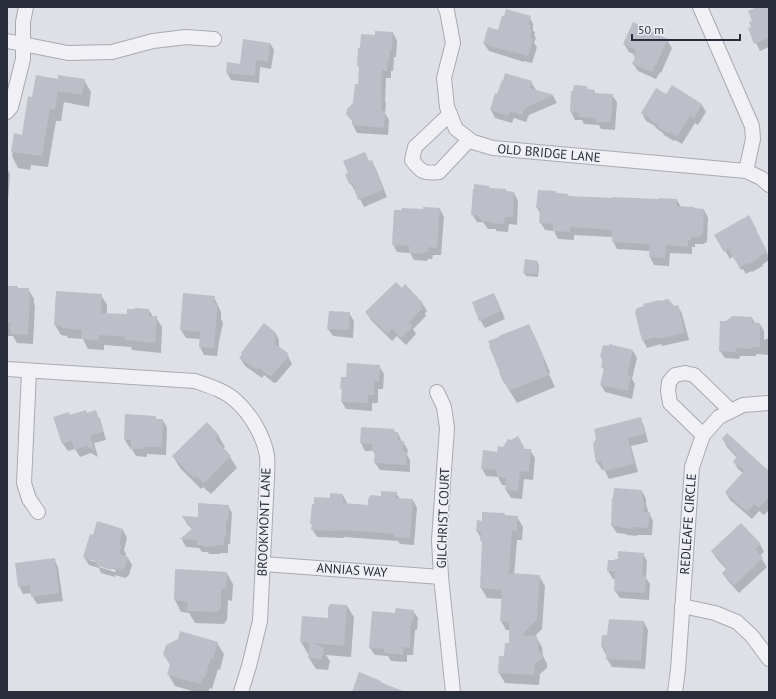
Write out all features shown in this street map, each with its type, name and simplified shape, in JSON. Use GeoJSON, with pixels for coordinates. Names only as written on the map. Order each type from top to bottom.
{"type":"FeatureCollection","features":[{"type":"Feature","properties":{"kind":"street"},"geometry":{"type":"LineString","coordinates":[[7,112],[11,107],[23,59],[23,22],[26,7]]}},
{"type":"Feature","properties":{"kind":"street","name":"OLD BRIDGE LANE"},"geometry":{"type":"LineString","coordinates":[[445,7],[453,44],[444,78],[447,107],[456,129],[472,142],[493,148],[746,170],[762,178],[769,185]]}},
{"type":"Feature","properties":{"kind":"street"},"geometry":{"type":"LineString","coordinates":[[700,7],[752,126],[753,139],[746,170]]}},
{"type":"Feature","properties":{"kind":"street"},"geometry":{"type":"LineString","coordinates":[[7,41],[68,53],[112,52],[153,41],[186,37],[214,39]]}},
{"type":"Feature","properties":{"kind":"street"},"geometry":{"type":"LineString","coordinates":[[450,114],[415,147],[412,160],[419,169],[428,173],[439,172],[469,140]]}},
{"type":"Feature","properties":{"kind":"street","name":"BROOKMONT LANE"},"geometry":{"type":"LineString","coordinates":[[7,369],[195,381],[216,388],[235,399],[250,416],[260,434],[267,455],[267,478],[260,621],[241,692]]}},
{"type":"Feature","properties":{"kind":"street"},"geometry":{"type":"LineString","coordinates":[[29,371],[24,483],[29,499],[38,512]]}},
{"type":"Feature","properties":{"kind":"street"},"geometry":{"type":"LineString","coordinates":[[703,435],[670,403],[668,391],[669,382],[675,375],[685,373],[694,375],[732,411]]}},
{"type":"Feature","properties":{"kind":"street","name":"GILCHRIST COURT"},"geometry":{"type":"LineString","coordinates":[[437,392],[444,407],[447,428],[440,540],[441,577],[453,692]]}},
{"type":"Feature","properties":{"kind":"street","name":"REDLEAFE CIRCLE"},"geometry":{"type":"LineString","coordinates":[[675,692],[678,670],[692,467],[703,435],[719,417],[743,406],[769,403]]}},
{"type":"Feature","properties":{"kind":"street","name":"ANNIAS WAY"},"geometry":{"type":"LineString","coordinates":[[263,564],[441,577]]}},
{"type":"Feature","properties":{"kind":"street"},"geometry":{"type":"LineString","coordinates":[[682,606],[715,613],[737,622],[752,636],[769,659]]}},
{"type":"Feature","properties":{"kind":"building"},"geometry":{"type":"Polygon","coordinates":[[[757,7],[769,7],[769,38],[754,44],[748,28],[751,27],[749,22],[752,21],[748,11],[757,7]]]}},
{"type":"Feature","properties":{"kind":"building"},"geometry":{"type":"Polygon","coordinates":[[[506,9],[531,16],[528,24],[531,25],[530,29],[532,30],[530,37],[533,38],[528,56],[483,44],[488,27],[498,30],[502,16],[504,16],[506,9]]]}},
{"type":"Feature","properties":{"kind":"building"},"geometry":{"type":"Polygon","coordinates":[[[633,22],[668,39],[652,72],[632,64],[635,57],[633,56],[636,50],[623,44],[633,22]]]}},
{"type":"Feature","properties":{"kind":"building"},"geometry":{"type":"Polygon","coordinates":[[[375,31],[393,32],[392,50],[390,50],[387,71],[382,70],[381,111],[385,111],[384,128],[352,125],[352,121],[346,114],[347,109],[353,103],[355,84],[358,84],[358,48],[360,48],[361,34],[375,35],[375,31]]]}},
{"type":"Feature","properties":{"kind":"building"},"geometry":{"type":"Polygon","coordinates":[[[243,39],[270,43],[268,62],[256,60],[255,76],[226,73],[227,62],[240,64],[243,39]]]}},
{"type":"Feature","properties":{"kind":"building"},"geometry":{"type":"Polygon","coordinates":[[[505,73],[532,81],[530,88],[554,95],[525,108],[522,115],[510,111],[508,116],[490,110],[495,93],[497,94],[505,73]]]}},
{"type":"Feature","properties":{"kind":"building"},"geometry":{"type":"Polygon","coordinates":[[[36,75],[58,79],[58,75],[85,79],[82,95],[58,91],[55,110],[50,109],[42,156],[11,152],[14,133],[22,135],[28,96],[32,97],[36,75]]]}},
{"type":"Feature","properties":{"kind":"building"},"geometry":{"type":"Polygon","coordinates":[[[574,85],[587,86],[587,89],[595,90],[595,93],[613,94],[611,122],[596,122],[596,118],[578,117],[579,113],[570,112],[571,91],[573,91],[574,85]]]}},
{"type":"Feature","properties":{"kind":"building"},"geometry":{"type":"Polygon","coordinates":[[[672,85],[702,104],[694,118],[690,116],[677,137],[658,127],[659,126],[641,113],[656,88],[666,94],[672,85]]]}},
{"type":"Feature","properties":{"kind":"building"},"geometry":{"type":"Polygon","coordinates":[[[365,152],[369,161],[372,160],[383,190],[358,200],[352,183],[349,184],[345,174],[348,173],[343,161],[365,152]]]}},
{"type":"Feature","properties":{"kind":"building"},"geometry":{"type":"Polygon","coordinates":[[[474,184],[489,186],[489,188],[506,189],[506,191],[514,192],[513,217],[505,217],[504,224],[482,221],[477,215],[471,215],[474,184]]]}},
{"type":"Feature","properties":{"kind":"building"},"geometry":{"type":"Polygon","coordinates":[[[538,190],[556,191],[556,193],[568,194],[568,196],[677,199],[677,206],[704,209],[703,234],[699,237],[691,237],[691,240],[688,240],[688,247],[666,245],[665,258],[649,257],[650,244],[612,242],[611,230],[570,227],[570,232],[553,231],[553,224],[539,223],[540,208],[536,208],[538,190]]]}},
{"type":"Feature","properties":{"kind":"building"},"geometry":{"type":"Polygon","coordinates":[[[423,207],[440,208],[437,248],[429,247],[428,252],[424,252],[423,254],[409,253],[409,246],[392,245],[394,210],[402,210],[402,208],[423,209],[423,207]]]}},
{"type":"Feature","properties":{"kind":"building"},"geometry":{"type":"Polygon","coordinates":[[[749,215],[767,251],[759,258],[740,267],[728,249],[724,252],[714,235],[749,215]]]}},
{"type":"Feature","properties":{"kind":"building"},"geometry":{"type":"Polygon","coordinates":[[[525,259],[538,261],[537,274],[523,273],[525,259]]]}},
{"type":"Feature","properties":{"kind":"building"},"geometry":{"type":"Polygon","coordinates":[[[396,282],[402,288],[405,284],[423,303],[421,305],[423,308],[409,322],[413,326],[401,338],[392,329],[387,334],[365,312],[396,282]]]}},
{"type":"Feature","properties":{"kind":"building"},"geometry":{"type":"Polygon","coordinates":[[[7,286],[29,288],[28,335],[10,334],[11,323],[7,323],[7,286]]]}},
{"type":"Feature","properties":{"kind":"building"},"geometry":{"type":"Polygon","coordinates":[[[56,291],[102,294],[101,313],[127,314],[127,309],[149,309],[149,316],[157,316],[155,343],[125,340],[126,337],[99,335],[99,341],[81,339],[82,330],[61,328],[62,326],[54,325],[56,291]]]}},
{"type":"Feature","properties":{"kind":"building"},"geometry":{"type":"Polygon","coordinates":[[[183,293],[215,296],[214,303],[218,303],[214,348],[199,347],[200,332],[180,330],[183,293]]]}},
{"type":"Feature","properties":{"kind":"building"},"geometry":{"type":"Polygon","coordinates":[[[494,293],[501,311],[479,321],[472,302],[494,293]]]}},
{"type":"Feature","properties":{"kind":"building"},"geometry":{"type":"Polygon","coordinates":[[[668,299],[674,306],[678,305],[685,333],[657,339],[656,337],[642,341],[635,312],[637,308],[644,306],[643,304],[668,299]]]}},
{"type":"Feature","properties":{"kind":"building"},"geometry":{"type":"Polygon","coordinates":[[[329,311],[350,312],[349,330],[327,329],[329,311]]]}},
{"type":"Feature","properties":{"kind":"building"},"geometry":{"type":"Polygon","coordinates":[[[732,316],[752,317],[752,322],[760,323],[760,347],[752,347],[752,349],[736,348],[736,352],[719,351],[720,321],[726,321],[732,316]]]}},
{"type":"Feature","properties":{"kind":"building"},"geometry":{"type":"Polygon","coordinates":[[[264,323],[275,332],[275,344],[288,353],[287,354],[289,356],[271,376],[259,368],[257,370],[239,358],[242,354],[241,353],[264,323]]]}},
{"type":"Feature","properties":{"kind":"building"},"geometry":{"type":"Polygon","coordinates":[[[529,324],[549,375],[509,391],[505,382],[503,382],[488,341],[529,324]]]}},
{"type":"Feature","properties":{"kind":"building"},"geometry":{"type":"Polygon","coordinates":[[[609,344],[633,350],[627,375],[631,376],[628,391],[600,385],[604,368],[601,367],[603,358],[600,357],[603,345],[609,346],[609,344]]]}},
{"type":"Feature","properties":{"kind":"building"},"geometry":{"type":"Polygon","coordinates":[[[347,363],[380,365],[379,382],[374,381],[374,395],[368,395],[368,403],[341,402],[341,377],[346,377],[347,363]]]}},
{"type":"Feature","properties":{"kind":"building"},"geometry":{"type":"Polygon","coordinates":[[[86,410],[87,413],[96,410],[103,432],[90,436],[95,451],[86,446],[74,450],[72,441],[62,444],[53,417],[69,412],[70,415],[86,410]]]}},
{"type":"Feature","properties":{"kind":"building"},"geometry":{"type":"Polygon","coordinates":[[[125,414],[156,416],[155,419],[163,419],[162,447],[130,449],[131,440],[124,440],[125,414]]]}},
{"type":"Feature","properties":{"kind":"building"},"geometry":{"type":"Polygon","coordinates":[[[641,417],[645,434],[628,438],[634,464],[604,471],[601,461],[596,463],[593,444],[596,439],[594,429],[641,417]]]}},
{"type":"Feature","properties":{"kind":"building"},"geometry":{"type":"Polygon","coordinates":[[[207,422],[219,435],[215,439],[231,456],[204,483],[196,476],[194,478],[172,456],[207,422]]]}},
{"type":"Feature","properties":{"kind":"building"},"geometry":{"type":"Polygon","coordinates":[[[361,427],[394,429],[394,432],[398,432],[398,441],[404,441],[403,451],[407,452],[406,465],[374,463],[375,451],[372,451],[372,444],[360,443],[361,427]]]}},
{"type":"Feature","properties":{"kind":"building"},"geometry":{"type":"Polygon","coordinates":[[[727,433],[769,471],[769,497],[759,508],[754,504],[747,512],[725,492],[744,471],[733,462],[737,456],[722,439],[727,433]]]}},
{"type":"Feature","properties":{"kind":"building"},"geometry":{"type":"Polygon","coordinates":[[[518,436],[525,449],[531,449],[529,472],[520,471],[518,491],[505,490],[506,478],[497,477],[496,470],[481,469],[483,450],[497,452],[498,446],[503,447],[508,439],[511,440],[518,436]]]}},
{"type":"Feature","properties":{"kind":"building"},"geometry":{"type":"Polygon","coordinates":[[[614,488],[642,490],[644,512],[650,512],[648,528],[633,527],[633,529],[621,528],[621,526],[611,526],[612,498],[614,488]]]}},
{"type":"Feature","properties":{"kind":"building"},"geometry":{"type":"Polygon","coordinates":[[[381,491],[397,492],[396,498],[413,499],[410,538],[394,537],[394,534],[372,532],[311,530],[312,524],[310,524],[314,497],[330,498],[330,493],[343,494],[343,503],[368,505],[368,499],[371,495],[381,496],[381,491]]]}},
{"type":"Feature","properties":{"kind":"building"},"geometry":{"type":"Polygon","coordinates":[[[198,503],[229,505],[224,545],[216,545],[216,547],[203,546],[197,545],[197,540],[180,539],[193,528],[181,516],[198,517],[198,503]]]}},
{"type":"Feature","properties":{"kind":"building"},"geometry":{"type":"Polygon","coordinates":[[[482,512],[505,513],[504,515],[518,516],[517,531],[512,531],[509,573],[540,575],[537,619],[522,635],[537,636],[538,650],[542,654],[542,659],[535,664],[534,675],[498,673],[499,656],[504,656],[505,643],[509,643],[509,622],[500,621],[502,590],[480,588],[482,541],[480,541],[481,532],[476,531],[477,520],[482,521],[482,512]]]}},
{"type":"Feature","properties":{"kind":"building"},"geometry":{"type":"Polygon","coordinates":[[[97,521],[123,529],[119,544],[122,545],[119,554],[128,557],[125,567],[120,570],[111,567],[111,570],[96,565],[97,562],[83,557],[90,534],[93,535],[97,521]]]}},
{"type":"Feature","properties":{"kind":"building"},"geometry":{"type":"Polygon","coordinates":[[[741,523],[761,544],[755,549],[763,558],[734,586],[722,573],[727,568],[711,551],[741,523]]]}},
{"type":"Feature","properties":{"kind":"building"},"geometry":{"type":"Polygon","coordinates":[[[618,551],[644,553],[642,575],[646,576],[645,593],[614,591],[615,572],[607,571],[608,560],[618,559],[618,551]]]}},
{"type":"Feature","properties":{"kind":"building"},"geometry":{"type":"Polygon","coordinates":[[[55,558],[59,593],[31,597],[30,585],[18,587],[15,563],[55,558]]]}},
{"type":"Feature","properties":{"kind":"building"},"geometry":{"type":"Polygon","coordinates":[[[175,569],[227,572],[226,589],[221,589],[221,608],[217,612],[187,611],[188,602],[174,600],[175,569]]]}},
{"type":"Feature","properties":{"kind":"building"},"geometry":{"type":"Polygon","coordinates":[[[330,604],[347,605],[344,646],[313,643],[324,648],[322,659],[308,658],[309,643],[300,642],[302,616],[328,618],[328,607],[330,604]]]}},
{"type":"Feature","properties":{"kind":"building"},"geometry":{"type":"Polygon","coordinates":[[[396,608],[414,610],[413,623],[411,623],[410,648],[403,647],[403,655],[385,653],[384,649],[369,648],[372,611],[395,613],[396,608]]]}},
{"type":"Feature","properties":{"kind":"building"},"geometry":{"type":"Polygon","coordinates":[[[609,619],[644,621],[641,661],[606,659],[606,650],[605,648],[601,647],[602,635],[607,635],[609,619]]]}},
{"type":"Feature","properties":{"kind":"building"},"geometry":{"type":"Polygon","coordinates":[[[180,631],[218,642],[213,659],[211,658],[205,678],[203,677],[201,684],[167,675],[170,665],[163,654],[166,645],[178,639],[180,631]]]}},
{"type":"Feature","properties":{"kind":"building"},"geometry":{"type":"Polygon","coordinates":[[[359,672],[403,691],[403,692],[352,692],[359,672]]]}}]}
